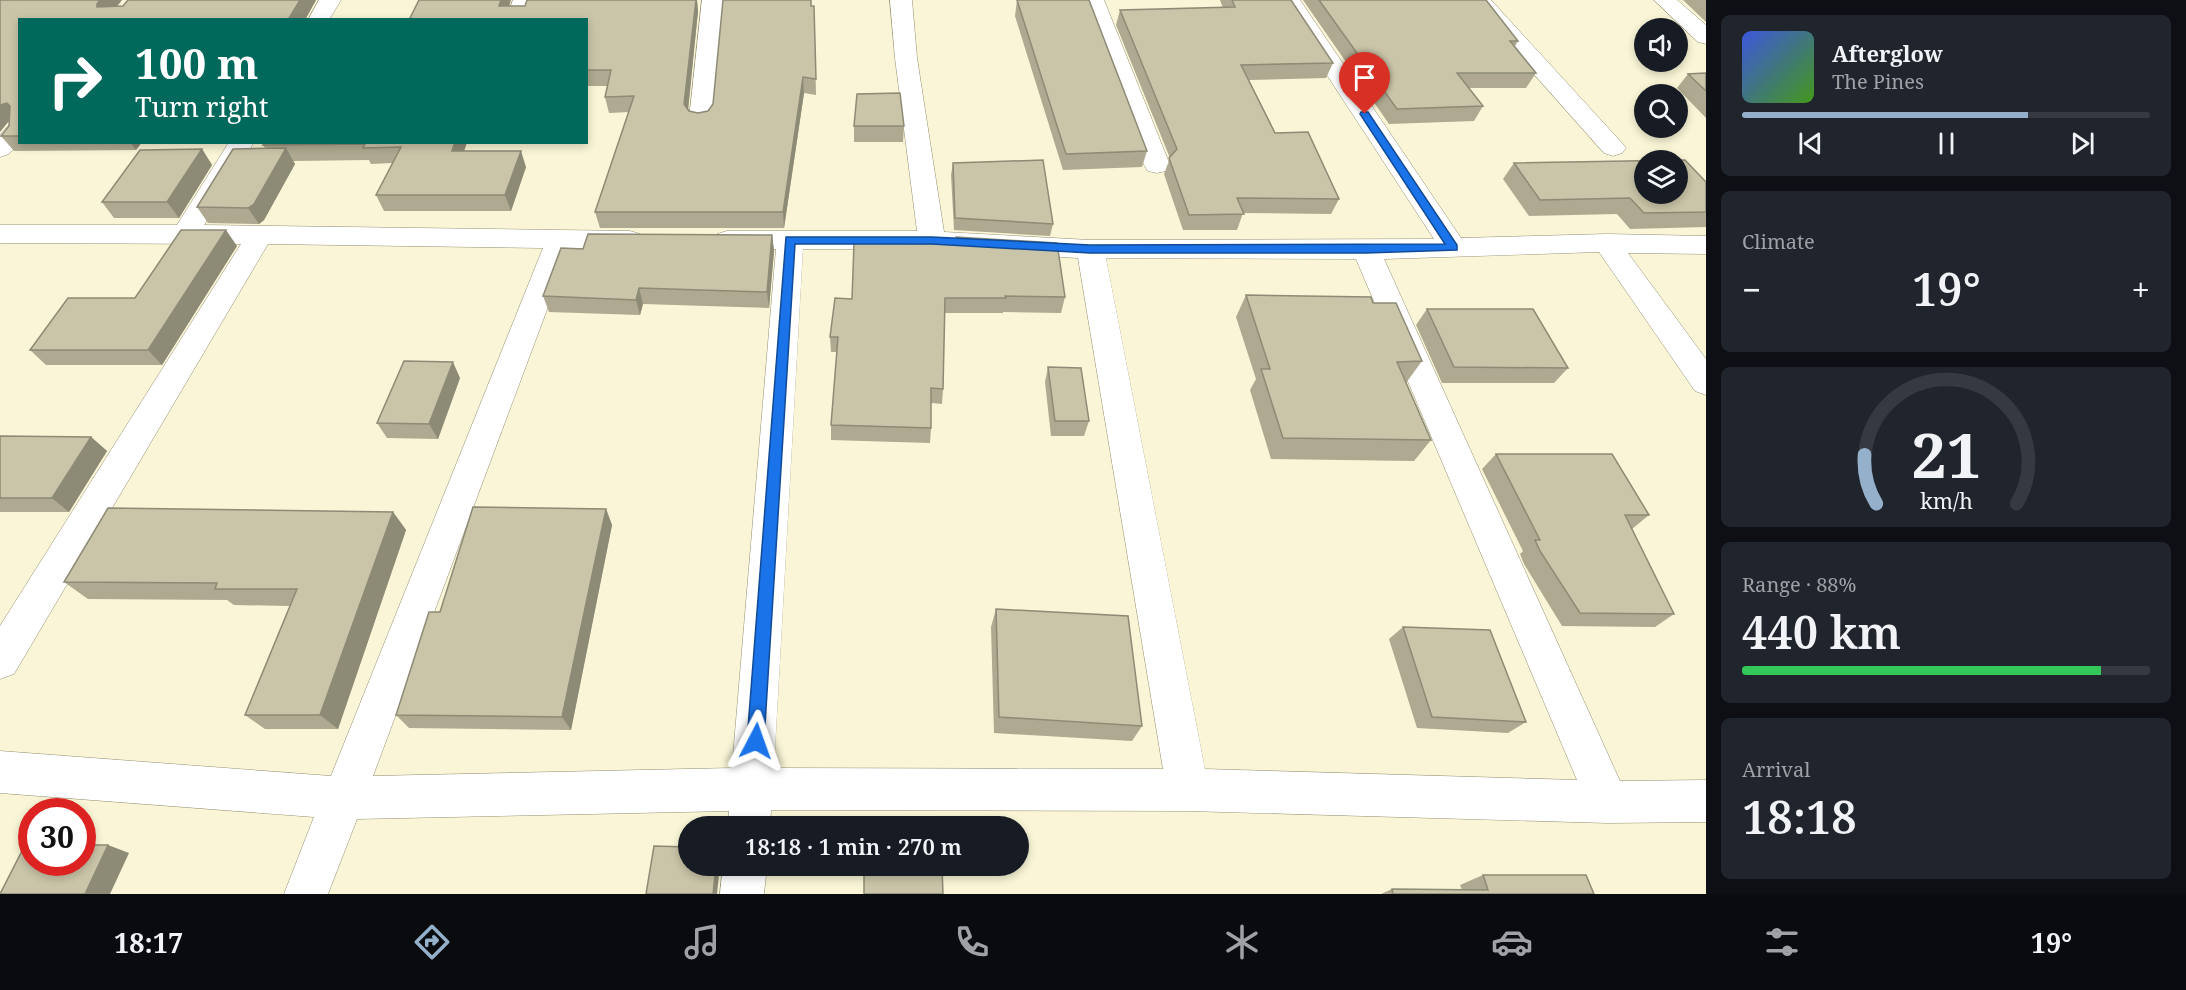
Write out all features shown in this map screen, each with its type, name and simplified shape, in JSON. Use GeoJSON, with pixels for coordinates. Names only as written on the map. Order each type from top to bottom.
{"type":"FeatureCollection","features":[{"type":"Feature","properties":{"kind":"street"},"geometry":{"type":"LineString","coordinates":[[319,18],[330,0]]}},
{"type":"Feature","properties":{"kind":"street"},"geometry":{"type":"LineString","coordinates":[[518,18],[524,0]]}},
{"type":"Feature","properties":{"kind":"street"},"geometry":{"type":"LineString","coordinates":[[701,120],[713,0]]}},
{"type":"Feature","properties":{"kind":"street"},"geometry":{"type":"LineString","coordinates":[[901,0],[906,58],[932,240]]}},
{"type":"Feature","properties":{"kind":"street"},"geometry":{"type":"LineString","coordinates":[[1093,0],[1157,165]]}},
{"type":"Feature","properties":{"kind":"street"},"geometry":{"type":"LineString","coordinates":[[1289,0],[1453,247]]}},
{"type":"Feature","properties":{"kind":"street"},"geometry":{"type":"LineString","coordinates":[[1479,0],[1612,148]]}},
{"type":"Feature","properties":{"kind":"street"},"geometry":{"type":"LineString","coordinates":[[1665,0],[1698,22],[1706,37]]}},
{"type":"Feature","properties":{"kind":"street"},"geometry":{"type":"LineString","coordinates":[[0,149],[18,130]]}},
{"type":"Feature","properties":{"kind":"street"},"geometry":{"type":"LineString","coordinates":[[185,234],[241,144]]}},
{"type":"Feature","properties":{"kind":"street"},"geometry":{"type":"LineString","coordinates":[[0,234],[652,240]]}},
{"type":"Feature","properties":{"kind":"street"},"geometry":{"type":"LineString","coordinates":[[0,661],[260,235]]}},
{"type":"Feature","properties":{"kind":"street"},"geometry":{"type":"LineString","coordinates":[[306,894],[560,239]]}},
{"type":"Feature","properties":{"kind":"street"},"geometry":{"type":"LineString","coordinates":[[698,240],[932,240],[1090,249],[1366,250],[1608,243],[1706,245]]}},
{"type":"Feature","properties":{"kind":"street"},"geometry":{"type":"LineString","coordinates":[[751,808],[790,240]]}},
{"type":"Feature","properties":{"kind":"street"},"geometry":{"type":"LineString","coordinates":[[1608,243],[1706,383]]}},
{"type":"Feature","properties":{"kind":"street"},"geometry":{"type":"LineString","coordinates":[[1090,249],[1188,790]]}},
{"type":"Feature","properties":{"kind":"street"},"geometry":{"type":"LineString","coordinates":[[1366,250],[1608,802]]}},
{"type":"Feature","properties":{"kind":"street"},"geometry":{"type":"LineString","coordinates":[[0,772],[345,798],[751,808],[1188,790],[1608,802],[1706,801]]}},
{"type":"Feature","properties":{"kind":"street"},"geometry":{"type":"LineString","coordinates":[[742,894],[744,876]]}},
{"type":"Feature","properties":{"kind":"building"},"geometry":{"type":"Polygon","coordinates":[[[0,0],[100,0],[97,7],[123,6],[128,0],[300,0],[289,18],[18,18],[18,136],[1,136],[9,126],[10,106],[7,103],[0,105],[0,0]]]}},
{"type":"Feature","properties":{"kind":"building"},"geometry":{"type":"Polygon","coordinates":[[[419,0],[501,0],[499,6],[525,6],[527,0],[696,0],[684,104],[689,111],[698,113],[708,111],[713,104],[723,0],[811,0],[811,6],[814,6],[816,79],[803,77],[783,212],[595,212],[634,96],[605,97],[611,70],[588,70],[588,18],[410,18],[419,0]]]}},
{"type":"Feature","properties":{"kind":"building"},"geometry":{"type":"Polygon","coordinates":[[[1017,0],[1089,0],[1147,151],[1066,154],[1017,0]]]}},
{"type":"Feature","properties":{"kind":"building"},"geometry":{"type":"Polygon","coordinates":[[[1232,0],[1291,0],[1333,63],[1241,65],[1275,133],[1308,132],[1339,199],[1237,198],[1244,214],[1189,215],[1169,158],[1177,149],[1120,10],[1235,7],[1232,0]]]}},
{"type":"Feature","properties":{"kind":"building"},"geometry":{"type":"Polygon","coordinates":[[[1319,0],[1486,0],[1518,41],[1510,41],[1536,73],[1457,73],[1483,106],[1397,109],[1319,0]]]}},
{"type":"Feature","properties":{"kind":"building"},"geometry":{"type":"Polygon","coordinates":[[[1706,73],[1706,91],[1688,74],[1706,73]]]}},
{"type":"Feature","properties":{"kind":"building"},"geometry":{"type":"Polygon","coordinates":[[[900,93],[904,126],[854,126],[857,94],[900,93]]]}},
{"type":"Feature","properties":{"kind":"building"},"geometry":{"type":"Polygon","coordinates":[[[264,144],[365,144],[263,145],[264,144]]]}},
{"type":"Feature","properties":{"kind":"building"},"geometry":{"type":"Polygon","coordinates":[[[365,144],[454,144],[452,151],[521,151],[505,195],[376,195],[401,147],[363,148],[365,144]]]}},
{"type":"Feature","properties":{"kind":"building"},"geometry":{"type":"Polygon","coordinates":[[[286,148],[254,204],[248,208],[197,207],[233,149],[286,148]]]}},
{"type":"Feature","properties":{"kind":"building"},"geometry":{"type":"Polygon","coordinates":[[[202,149],[167,202],[102,202],[140,150],[202,149]]]}},
{"type":"Feature","properties":{"kind":"building"},"geometry":{"type":"Polygon","coordinates":[[[1043,160],[1053,224],[955,218],[953,163],[1043,160]]]}},
{"type":"Feature","properties":{"kind":"building"},"geometry":{"type":"Polygon","coordinates":[[[1634,161],[1634,202],[1630,198],[1540,200],[1514,163],[1634,161]]]}},
{"type":"Feature","properties":{"kind":"building"},"geometry":{"type":"Polygon","coordinates":[[[1688,163],[1706,182],[1706,212],[1644,213],[1636,204],[1688,204],[1688,163]]]}},
{"type":"Feature","properties":{"kind":"building"},"geometry":{"type":"Polygon","coordinates":[[[181,230],[226,230],[148,350],[30,350],[68,298],[135,298],[181,230]]]}},
{"type":"Feature","properties":{"kind":"building"},"geometry":{"type":"Polygon","coordinates":[[[588,234],[772,235],[767,292],[639,288],[636,300],[543,296],[561,248],[583,249],[588,234]]]}},
{"type":"Feature","properties":{"kind":"building"},"geometry":{"type":"Polygon","coordinates":[[[956,237],[1057,243],[1065,297],[945,298],[943,389],[931,388],[931,428],[831,425],[838,337],[830,337],[835,298],[852,299],[854,243],[957,244],[956,237]]]}},
{"type":"Feature","properties":{"kind":"building"},"geometry":{"type":"Polygon","coordinates":[[[1246,295],[1371,297],[1373,303],[1396,303],[1422,361],[1397,362],[1431,440],[1283,438],[1261,369],[1270,369],[1246,295]]]}},
{"type":"Feature","properties":{"kind":"building"},"geometry":{"type":"Polygon","coordinates":[[[1427,309],[1533,309],[1568,368],[1454,367],[1427,309]]]}},
{"type":"Feature","properties":{"kind":"building"},"geometry":{"type":"Polygon","coordinates":[[[404,361],[453,362],[429,424],[377,423],[404,361]]]}},
{"type":"Feature","properties":{"kind":"building"},"geometry":{"type":"Polygon","coordinates":[[[1048,367],[1081,368],[1089,421],[1055,421],[1048,367]]]}},
{"type":"Feature","properties":{"kind":"building"},"geometry":{"type":"Polygon","coordinates":[[[0,436],[91,437],[52,498],[0,498],[0,436]]]}},
{"type":"Feature","properties":{"kind":"building"},"geometry":{"type":"Polygon","coordinates":[[[1496,454],[1612,454],[1649,515],[1625,515],[1674,614],[1580,613],[1540,551],[1535,540],[1540,540],[1496,454]]]}},
{"type":"Feature","properties":{"kind":"building"},"geometry":{"type":"Polygon","coordinates":[[[473,507],[606,509],[562,717],[396,715],[429,612],[440,612],[473,507]]]}},
{"type":"Feature","properties":{"kind":"building"},"geometry":{"type":"Polygon","coordinates":[[[108,508],[393,512],[320,715],[245,715],[297,589],[215,589],[217,583],[64,582],[108,508]]]}},
{"type":"Feature","properties":{"kind":"building"},"geometry":{"type":"Polygon","coordinates":[[[996,609],[1128,616],[1142,726],[999,717],[996,609]]]}},
{"type":"Feature","properties":{"kind":"building"},"geometry":{"type":"Polygon","coordinates":[[[1403,627],[1490,630],[1526,722],[1432,717],[1403,627]]]}},
{"type":"Feature","properties":{"kind":"building"},"geometry":{"type":"Polygon","coordinates":[[[96,845],[108,845],[96,871],[96,845]]]}},
{"type":"Feature","properties":{"kind":"building"},"geometry":{"type":"Polygon","coordinates":[[[654,846],[678,847],[678,876],[715,876],[713,894],[646,894],[654,846]]]}},
{"type":"Feature","properties":{"kind":"building"},"geometry":{"type":"Polygon","coordinates":[[[18,859],[18,876],[93,876],[85,894],[0,894],[18,859]]]}},
{"type":"Feature","properties":{"kind":"building"},"geometry":{"type":"Polygon","coordinates":[[[1483,875],[1586,875],[1594,894],[1393,894],[1392,889],[1488,890],[1483,875]]]}},
{"type":"Feature","properties":{"kind":"building"},"geometry":{"type":"Polygon","coordinates":[[[864,876],[942,876],[943,894],[864,894],[864,876]]]}},
{"type":"Feature","properties":{"kind":"route"},"geometry":{"type":"LineString","coordinates":[[756,741],[790,240],[932,240],[1090,249],[1366,250],[1453,247],[1365,114]]}}]}
